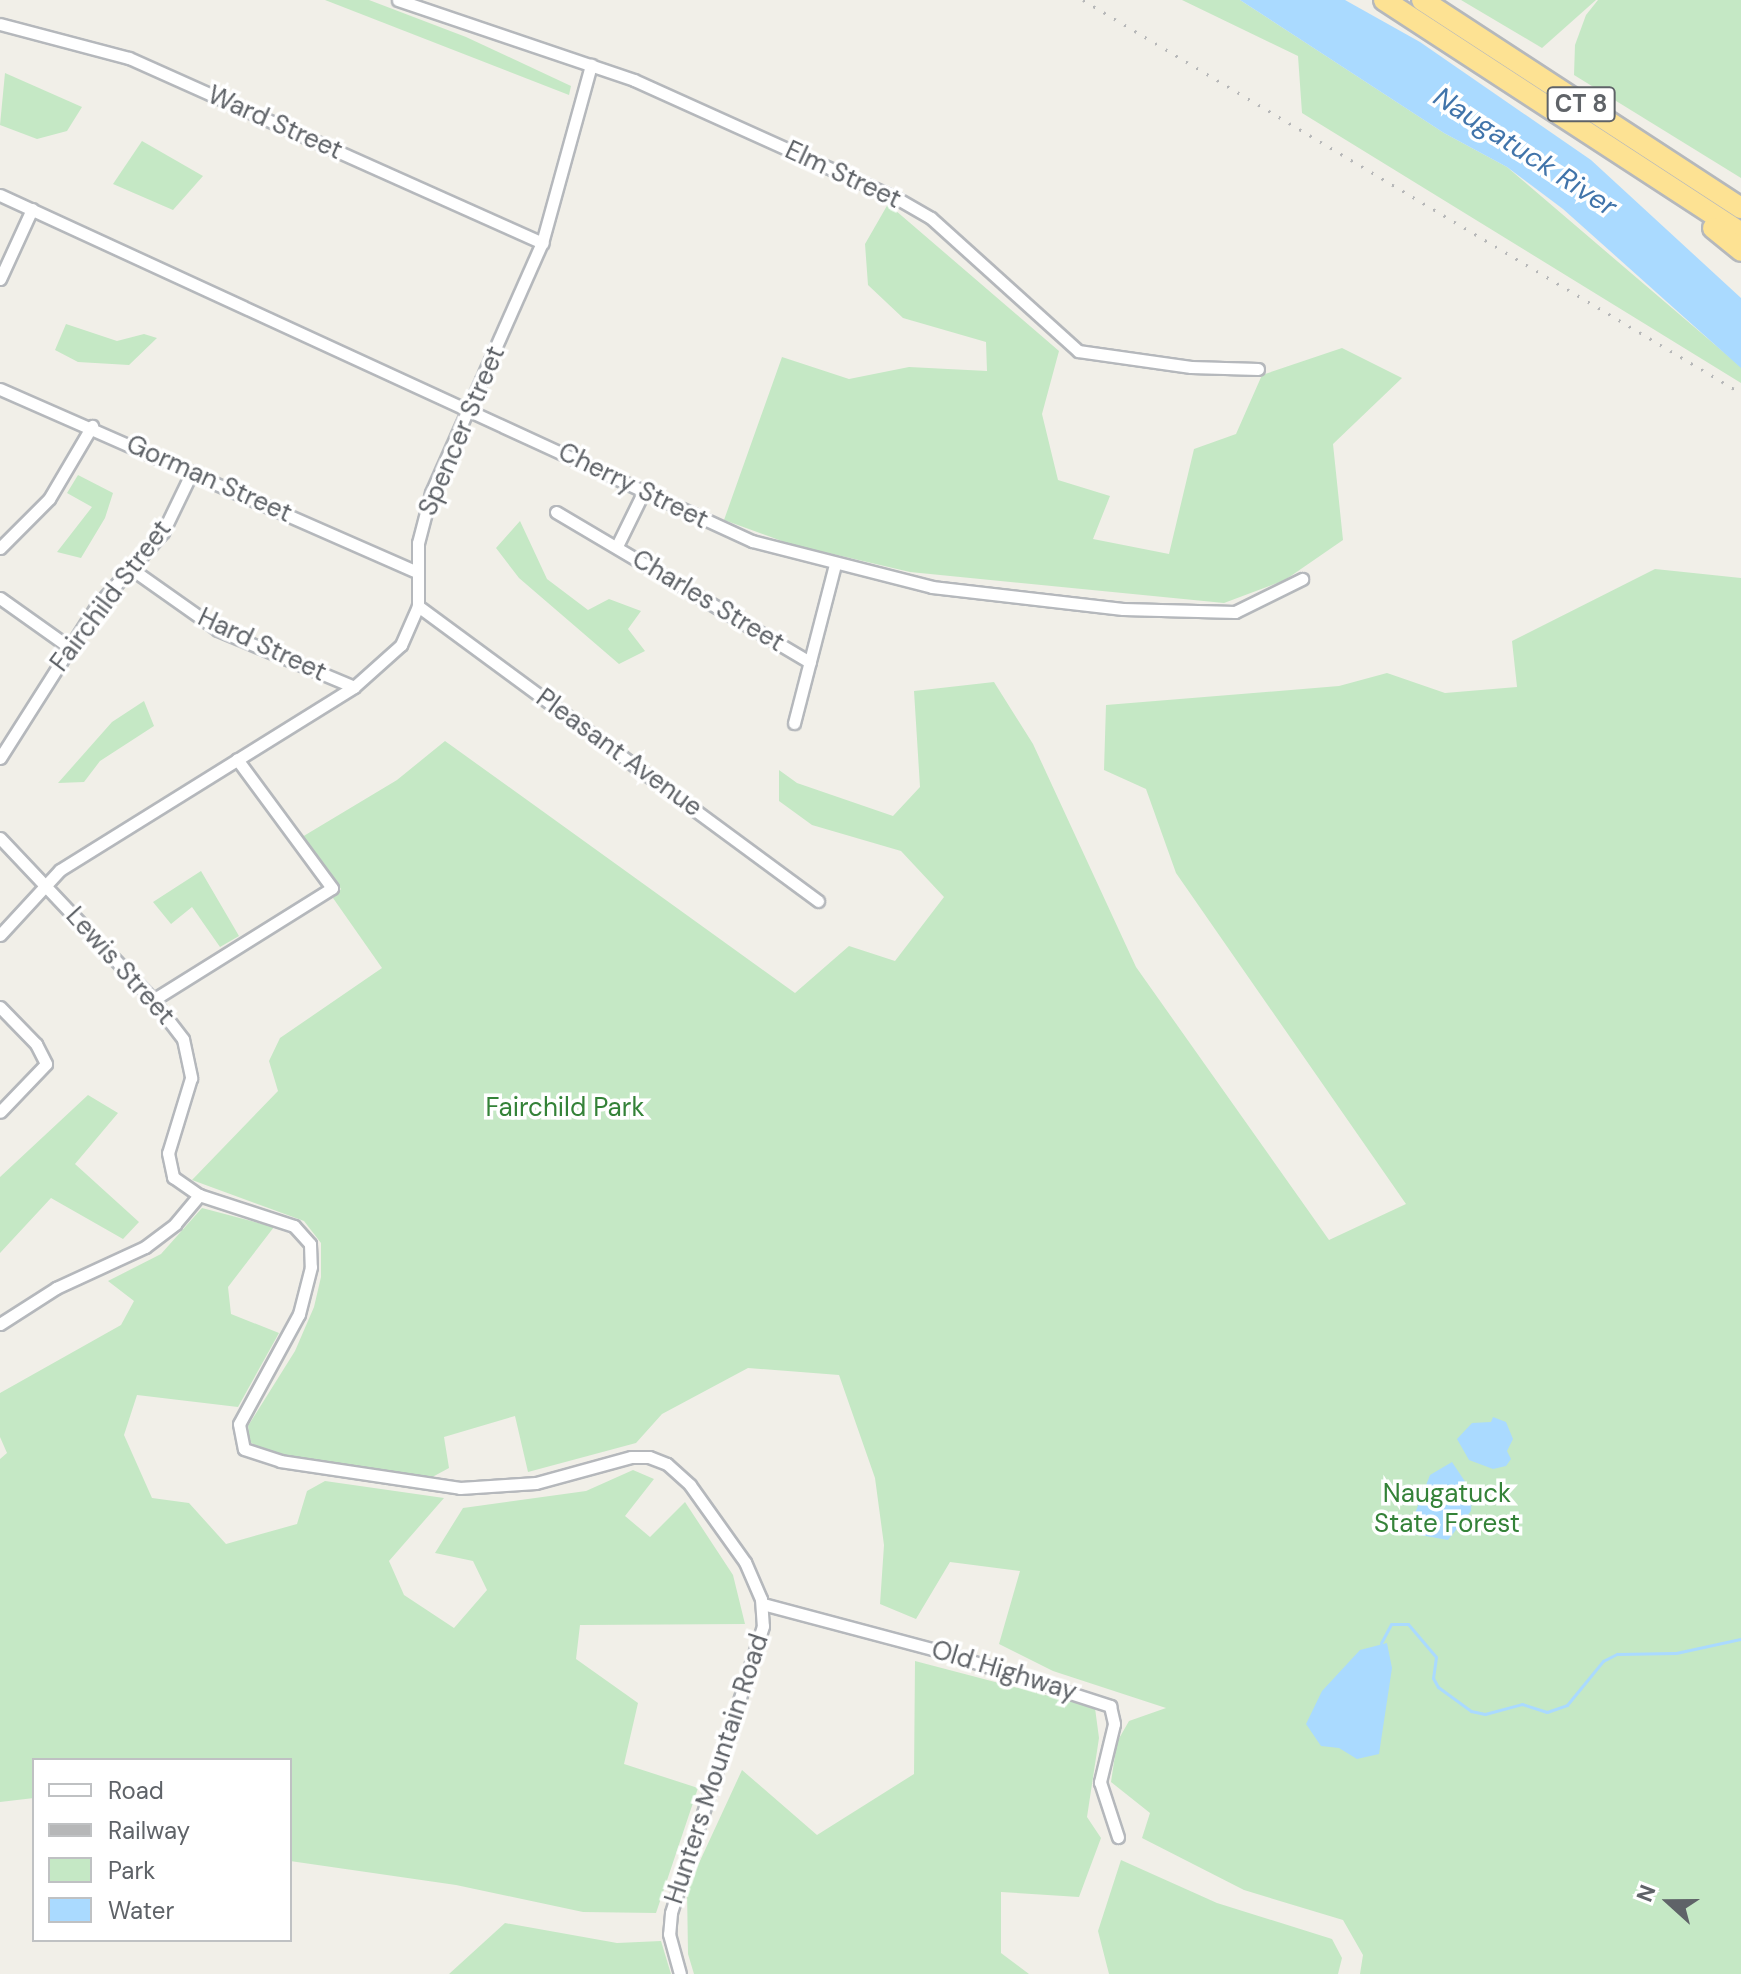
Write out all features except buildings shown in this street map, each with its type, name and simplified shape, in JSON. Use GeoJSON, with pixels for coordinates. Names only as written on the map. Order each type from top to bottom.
{"type":"FeatureCollection","features":[{"type":"Feature","properties":{"kind":"highway","name":"CT 8"},"geometry":{"type":"LineString","coordinates":[[1384,0],[1741,233]]}},
{"type":"Feature","properties":{"kind":"highway","name":"CT 8"},"geometry":{"type":"LineString","coordinates":[[1422,0],[1741,208]]}},
{"type":"Feature","properties":{"kind":"highway"},"geometry":{"type":"LineString","coordinates":[[1635,139],[1741,197]]}},
{"type":"Feature","properties":{"kind":"highway"},"geometry":{"type":"LineString","coordinates":[[1633,163],[1741,251]]}},
{"type":"Feature","properties":{"kind":"street","name":"Elm Street"},"geometry":{"type":"LineString","coordinates":[[398,0],[591,65],[931,218],[1078,351],[1191,367],[1258,369]]}},
{"type":"Feature","properties":{"kind":"street","name":"Ward Street"},"geometry":{"type":"LineString","coordinates":[[0,24],[129,58],[542,243]]}},
{"type":"Feature","properties":{"kind":"street","name":"Spencer Street"},"geometry":{"type":"LineString","coordinates":[[0,935],[49,888],[60,870],[354,687],[401,645],[418,606],[418,543],[431,493],[542,243],[591,65]]}},
{"type":"Feature","properties":{"kind":"street","name":"Cherry Street"},"geometry":{"type":"LineString","coordinates":[[0,195],[468,407],[643,493],[752,541],[932,587],[1217,615],[1248,607],[1302,579]]}},
{"type":"Feature","properties":{"kind":"street"},"geometry":{"type":"LineString","coordinates":[[0,279],[32,209]]}},
{"type":"Feature","properties":{"kind":"street","name":"Gorman Street"},"geometry":{"type":"LineString","coordinates":[[0,389],[92,426],[417,572]]}},
{"type":"Feature","properties":{"kind":"street"},"geometry":{"type":"LineString","coordinates":[[0,548],[49,499],[92,426]]}},
{"type":"Feature","properties":{"kind":"street","name":"Fairchild Street"},"geometry":{"type":"LineString","coordinates":[[0,758],[96,607],[133,570],[163,532],[192,472]]}},
{"type":"Feature","properties":{"kind":"street","name":"Charles Street"},"geometry":{"type":"LineString","coordinates":[[643,493],[617,546],[810,662]]}},
{"type":"Feature","properties":{"kind":"street"},"geometry":{"type":"LineString","coordinates":[[556,512],[617,546]]}},
{"type":"Feature","properties":{"kind":"street"},"geometry":{"type":"LineString","coordinates":[[794,723],[835,564]]}},
{"type":"Feature","properties":{"kind":"street","name":"Hard Street"},"geometry":{"type":"LineString","coordinates":[[133,570],[218,630],[354,687]]}},
{"type":"Feature","properties":{"kind":"street"},"geometry":{"type":"LineString","coordinates":[[0,598],[69,647]]}},
{"type":"Feature","properties":{"kind":"street","name":"Pleasant Avenue"},"geometry":{"type":"LineString","coordinates":[[418,606],[818,901]]}},
{"type":"Feature","properties":{"kind":"street"},"geometry":{"type":"LineString","coordinates":[[153,1000],[332,888],[237,759]]}},
{"type":"Feature","properties":{"kind":"street","name":"Lewis Street"},"geometry":{"type":"LineString","coordinates":[[0,838],[177,1028],[190,1063],[189,1090],[168,1164],[180,1183],[199,1195]]}},
{"type":"Feature","properties":{"kind":"street"},"geometry":{"type":"LineString","coordinates":[[0,1007],[36,1044],[46,1064],[0,1112]]}},
{"type":"Feature","properties":{"kind":"street"},"geometry":{"type":"LineString","coordinates":[[0,1324],[56,1288],[145,1247],[175,1224],[199,1195]]}},
{"type":"Feature","properties":{"kind":"street","name":"Hunters Mountain Road"},"geometry":{"type":"LineString","coordinates":[[199,1195],[294,1226],[312,1251],[308,1288],[290,1337],[239,1424],[244,1449],[280,1461],[460,1488],[536,1483],[631,1457],[657,1459],[675,1470],[707,1507],[745,1562],[763,1604],[763,1626],[751,1673],[671,1913],[669,1934],[680,1974]]}},
{"type":"Feature","properties":{"kind":"street","name":"Old Highway"},"geometry":{"type":"LineString","coordinates":[[763,1604],[943,1652],[1110,1706],[1114,1724],[1100,1782],[1118,1837]]}},
{"type":"Feature","properties":{"kind":"green space"},"geometry":{"type":"Polygon","coordinates":[[[325,0],[369,0],[466,37],[571,86],[569,95],[325,0]]]}},
{"type":"Feature","properties":{"kind":"green space"},"geometry":{"type":"Polygon","coordinates":[[[1182,0],[1240,0],[1444,133],[1507,167],[1741,367],[1741,383],[1302,113],[1298,56],[1182,0]]]}},
{"type":"Feature","properties":{"kind":"green space"},"geometry":{"type":"Polygon","coordinates":[[[1461,0],[1596,0],[1542,48],[1461,0]]]}},
{"type":"Feature","properties":{"kind":"green space"},"geometry":{"type":"Polygon","coordinates":[[[1598,0],[1741,0],[1741,178],[1574,75],[1575,45],[1586,15],[1598,0]]]}},
{"type":"Feature","properties":{"kind":"green space"},"geometry":{"type":"Polygon","coordinates":[[[5,73],[82,107],[67,131],[37,139],[0,125],[5,73]]]}},
{"type":"Feature","properties":{"kind":"green space"},"geometry":{"type":"Polygon","coordinates":[[[142,141],[203,176],[173,210],[113,184],[142,141]]]}},
{"type":"Feature","properties":{"kind":"green space"},"geometry":{"type":"Polygon","coordinates":[[[888,204],[1059,351],[1042,414],[1058,480],[1110,496],[1093,539],[1169,554],[1194,449],[1236,434],[1262,375],[1342,348],[1402,378],[1333,444],[1343,540],[1285,580],[1224,603],[910,572],[790,544],[724,520],[782,357],[849,379],[909,367],[987,371],[986,342],[903,318],[868,285],[865,244],[888,204]]]}},
{"type":"Feature","properties":{"kind":"green space"},"geometry":{"type":"Polygon","coordinates":[[[66,324],[117,341],[144,334],[157,338],[129,365],[78,362],[55,350],[66,324]]]}},
{"type":"Feature","properties":{"kind":"green space"},"geometry":{"type":"Polygon","coordinates":[[[78,475],[113,493],[105,518],[81,558],[57,552],[92,507],[67,493],[78,475]]]}},
{"type":"Feature","properties":{"kind":"green space"},"geometry":{"type":"Polygon","coordinates":[[[520,521],[547,579],[588,610],[609,599],[641,611],[628,629],[645,651],[619,664],[519,578],[496,548],[520,521]]]}},
{"type":"Feature","properties":{"kind":"green space"},"geometry":{"type":"Polygon","coordinates":[[[1655,569],[1741,578],[1741,1974],[1360,1974],[1363,1955],[1343,1920],[1244,1890],[1142,1838],[1150,1813],[1111,1782],[1117,1742],[1129,1721],[1166,1708],[1053,1671],[999,1644],[1020,1571],[950,1562],[916,1619],[880,1604],[884,1545],[875,1478],[839,1375],[748,1368],[662,1414],[636,1443],[528,1472],[515,1416],[444,1437],[449,1468],[425,1481],[266,1452],[250,1442],[248,1426],[295,1351],[314,1307],[321,1277],[321,1243],[304,1221],[192,1180],[278,1091],[269,1061],[280,1038],[382,968],[333,898],[341,889],[302,837],[397,780],[445,741],[795,993],[849,946],[895,961],[944,897],[901,851],[812,825],[779,801],[779,770],[797,783],[893,816],[920,787],[914,691],[994,682],[1033,744],[1136,967],[1329,1240],[1406,1204],[1176,873],[1146,789],[1104,770],[1106,705],[1339,686],[1387,673],[1445,693],[1517,687],[1512,641],[1655,569]]]}},
{"type":"Feature","properties":{"kind":"green space"},"geometry":{"type":"Polygon","coordinates":[[[144,701],[154,726],[100,761],[84,782],[58,783],[112,722],[144,701]]]}},
{"type":"Feature","properties":{"kind":"green space"},"geometry":{"type":"Polygon","coordinates":[[[201,871],[239,936],[220,947],[192,907],[171,924],[153,902],[201,871]]]}},
{"type":"Feature","properties":{"kind":"green space"},"geometry":{"type":"Polygon","coordinates":[[[88,1095],[118,1113],[75,1164],[139,1222],[123,1239],[51,1198],[0,1253],[0,1177],[88,1095]]]}},
{"type":"Feature","properties":{"kind":"green space"},"geometry":{"type":"Polygon","coordinates":[[[202,1208],[274,1227],[228,1287],[231,1314],[279,1333],[238,1407],[137,1395],[124,1435],[152,1498],[189,1503],[226,1544],[297,1524],[307,1491],[325,1481],[444,1498],[389,1561],[404,1595],[454,1628],[487,1590],[473,1561],[435,1553],[463,1508],[586,1491],[633,1470],[654,1479],[625,1516],[650,1537],[685,1502],[733,1575],[745,1624],[580,1625],[576,1659],[638,1703],[624,1764],[698,1788],[656,1913],[583,1912],[456,1885],[292,1861],[292,1758],[32,1758],[32,1798],[0,1802],[0,1459],[7,1453],[0,1437],[0,1393],[121,1325],[134,1301],[108,1281],[161,1254],[202,1208]]]}},
{"type":"Feature","properties":{"kind":"green space"},"geometry":{"type":"Polygon","coordinates":[[[915,1661],[1095,1708],[1099,1738],[1087,1817],[1101,1838],[1079,1897],[1001,1892],[1001,1953],[1029,1974],[694,1974],[688,1954],[687,1889],[742,1770],[817,1835],[914,1774],[915,1661]]]}},
{"type":"Feature","properties":{"kind":"green space"},"geometry":{"type":"Polygon","coordinates":[[[1121,1860],[1217,1903],[1332,1939],[1342,1958],[1338,1974],[1109,1974],[1098,1931],[1121,1860]]]}},
{"type":"Feature","properties":{"kind":"green space"},"geometry":{"type":"Polygon","coordinates":[[[505,1923],[617,1943],[661,1941],[671,1974],[449,1974],[505,1923]]]}},
{"type":"Feature","properties":{"kind":"water","name":"Naugatuck River"},"geometry":{"type":"Polygon","coordinates":[[[1240,0],[1345,0],[1420,42],[1591,160],[1741,298],[1741,368],[1563,209],[1507,167],[1444,133],[1240,0]]]}},
{"type":"Feature","properties":{"kind":"water"},"geometry":{"type":"Polygon","coordinates":[[[1493,1417],[1506,1422],[1513,1439],[1507,1451],[1511,1459],[1506,1466],[1493,1469],[1469,1460],[1457,1439],[1472,1423],[1491,1422],[1493,1417]]]}},
{"type":"Feature","properties":{"kind":"water"},"geometry":{"type":"Polygon","coordinates":[[[1452,1462],[1472,1492],[1471,1511],[1448,1540],[1414,1534],[1412,1521],[1430,1475],[1452,1462]]]}},
{"type":"Feature","properties":{"kind":"water"},"geometry":{"type":"Polygon","coordinates":[[[1387,1643],[1392,1668],[1379,1754],[1357,1759],[1339,1748],[1321,1746],[1306,1724],[1322,1691],[1360,1650],[1387,1643]]]}},
{"type":"Feature","properties":{"kind":"waterway"},"geometry":{"type":"LineString","coordinates":[[1381,1643],[1391,1624],[1408,1624],[1436,1657],[1433,1678],[1438,1687],[1471,1711],[1485,1714],[1522,1704],[1547,1712],[1567,1705],[1603,1661],[1617,1654],[1676,1653],[1741,1639]]}},
{"type":"Feature","properties":{"kind":"railway"},"geometry":{"type":"LineString","coordinates":[[1083,0],[1741,393]]}},
{"type":"Feature","properties":{"kind":"park label","name":"Fairchild Park"},"geometry":{"type":"Point","coordinates":[565,1108]}},
{"type":"Feature","properties":{"kind":"park label","name":"Naugatuck State Forest"},"geometry":{"type":"Point","coordinates":[1447,1509]}}]}
